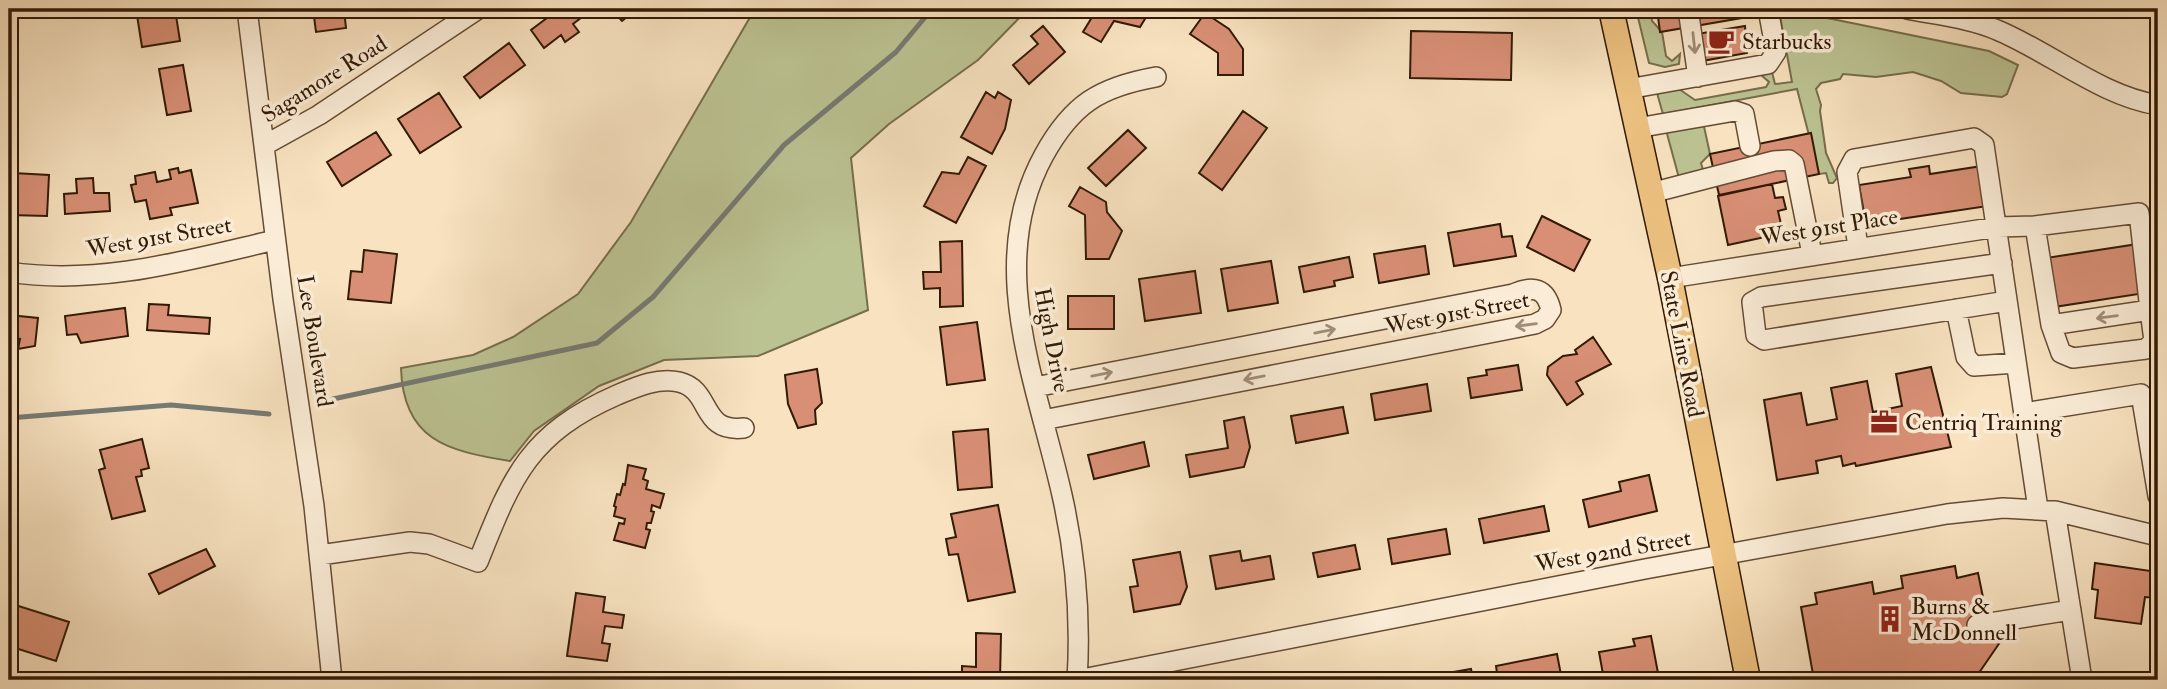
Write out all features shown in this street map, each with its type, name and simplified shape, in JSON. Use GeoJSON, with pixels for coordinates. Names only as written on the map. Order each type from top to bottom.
{"type":"FeatureCollection","features":[{"type":"Feature","properties":{"kind":"main road","name":"State Line Road"},"geometry":{"type":"LineString","coordinates":[[1611,9],[1670,278],[1748,680]]}},
{"type":"Feature","properties":{"kind":"street","name":"Lee Boulevard"},"geometry":{"type":"LineString","coordinates":[[247,9],[275,240],[320,555],[332,680]]}},
{"type":"Feature","properties":{"kind":"street","name":"Sagamore Road"},"geometry":{"type":"LineString","coordinates":[[265,145],[319,116],[478,9]]}},
{"type":"Feature","properties":{"kind":"street"},"geometry":{"type":"LineString","coordinates":[[1688,9],[1698,77]]}},
{"type":"Feature","properties":{"kind":"street"},"geometry":{"type":"LineString","coordinates":[[1628,89],[1769,64],[1776,52],[1768,9]]}},
{"type":"Feature","properties":{"kind":"street"},"geometry":{"type":"LineString","coordinates":[[1907,9],[1995,29],[2151,104],[2152,117],[2158,119]]}},
{"type":"Feature","properties":{"kind":"street","name":"High Drive"},"geometry":{"type":"LineString","coordinates":[[1077,680],[1080,628],[1076,585],[1062,498],[1017,304],[1014,265],[1023,204],[1032,177],[1052,141],[1077,108],[1108,88],[1156,78]]}},
{"type":"Feature","properties":{"kind":"street"},"geometry":{"type":"LineString","coordinates":[[1637,128],[1735,111],[1744,114],[1750,146]]}},
{"type":"Feature","properties":{"kind":"street"},"geometry":{"type":"LineString","coordinates":[[1858,247],[1847,172],[1854,159],[1974,138],[1984,145],[2024,412],[2071,610],[2082,680]]}},
{"type":"Feature","properties":{"kind":"street"},"geometry":{"type":"LineString","coordinates":[[1651,193],[1774,161],[1790,160],[1794,164],[1812,254]]}},
{"type":"Feature","properties":{"kind":"street","name":"West 91st Place"},"geometry":{"type":"LineString","coordinates":[[1670,278],[1997,227],[2035,226],[2139,214],[2150,310]]}},
{"type":"Feature","properties":{"kind":"street"},"geometry":{"type":"LineString","coordinates":[[2035,226],[2051,325],[2061,353],[2073,359],[2146,349],[2154,341],[2150,310],[2051,325]]}},
{"type":"Feature","properties":{"kind":"street","name":"West 91st Street"},"geometry":{"type":"LineString","coordinates":[[9,272],[71,277],[117,274],[275,240]]}},
{"type":"Feature","properties":{"kind":"street"},"geometry":{"type":"LineString","coordinates":[[2002,263],[1761,297],[1752,302],[1756,335],[1764,340],[2007,301]]}},
{"type":"Feature","properties":{"kind":"street","name":"West 91st Street"},"geometry":{"type":"LineString","coordinates":[[1035,387],[1513,294],[1527,288],[1537,288],[1548,297],[1551,310],[1545,320],[1535,324],[1043,420]]}},
{"type":"Feature","properties":{"kind":"street"},"geometry":{"type":"LineString","coordinates":[[1955,309],[1966,356],[1974,366],[2016,363]]}},
{"type":"Feature","properties":{"kind":"street"},"geometry":{"type":"LineString","coordinates":[[320,555],[410,542],[429,544],[478,562],[525,459],[545,439],[575,417],[644,385],[681,382],[694,388],[718,424],[732,429],[744,428]]}},
{"type":"Feature","properties":{"kind":"street"},"geometry":{"type":"LineString","coordinates":[[2024,412],[2141,394],[2158,496]]}},
{"type":"Feature","properties":{"kind":"street","name":"West 92nd Street"},"geometry":{"type":"LineString","coordinates":[[1077,680],[1947,514],[2003,508],[2046,510],[2158,536]]}},
{"type":"Feature","properties":{"kind":"street"},"geometry":{"type":"LineString","coordinates":[[1978,625],[2071,610]]}},
{"type":"Feature","properties":{"kind":"green space"},"geometry":{"type":"Polygon","coordinates":[[[767,9],[1028,9],[978,60],[889,124],[851,158],[868,310],[758,356],[664,360],[599,386],[534,431],[510,461],[467,452],[433,438],[410,412],[401,368],[473,355],[513,337],[578,294],[631,222],[749,19],[767,9]]]}},
{"type":"Feature","properties":{"kind":"green space"},"geometry":{"type":"Polygon","coordinates":[[[1636,9],[1650,9],[1652,21],[1662,32],[1666,56],[1672,61],[1680,54],[1679,64],[1665,67],[1649,63],[1636,9]]]}},
{"type":"Feature","properties":{"kind":"green space"},"geometry":{"type":"Polygon","coordinates":[[[1783,9],[1989,51],[2018,65],[2007,94],[2002,97],[1961,93],[1941,81],[1913,72],[1876,77],[1843,74],[1840,79],[1821,83],[1816,89],[1821,105],[1826,153],[1837,178],[1833,183],[1829,183],[1826,173],[1819,174],[1797,89],[1663,114],[1657,93],[1679,89],[1695,100],[1766,87],[1769,82],[1761,75],[1772,72],[1775,84],[1792,82],[1779,11],[1783,9]]]}},
{"type":"Feature","properties":{"kind":"green space"},"geometry":{"type":"Polygon","coordinates":[[[1703,122],[1710,154],[1701,163],[1704,173],[1679,178],[1666,130],[1703,122]]]}},
{"type":"Feature","properties":{"kind":"building"},"geometry":{"type":"Polygon","coordinates":[[[136,9],[175,9],[180,41],[142,47],[136,9]]]}},
{"type":"Feature","properties":{"kind":"building"},"geometry":{"type":"Polygon","coordinates":[[[313,9],[344,10],[346,28],[316,32],[313,9]]]}},
{"type":"Feature","properties":{"kind":"building"},"geometry":{"type":"Polygon","coordinates":[[[559,9],[582,9],[586,14],[573,24],[579,32],[565,42],[561,35],[544,48],[531,30],[559,9]]]}},
{"type":"Feature","properties":{"kind":"building"},"geometry":{"type":"Polygon","coordinates":[[[611,9],[637,9],[622,21],[611,9]]]}},
{"type":"Feature","properties":{"kind":"building"},"geometry":{"type":"Polygon","coordinates":[[[1097,9],[1151,9],[1140,27],[1114,21],[1101,42],[1083,32],[1097,9]]]}},
{"type":"Feature","properties":{"kind":"building"},"geometry":{"type":"Polygon","coordinates":[[[1657,9],[1783,9],[1783,11],[1660,32],[1657,9]]]}},
{"type":"Feature","properties":{"kind":"building"},"geometry":{"type":"Polygon","coordinates":[[[1205,13],[1229,29],[1243,49],[1243,75],[1218,75],[1218,53],[1190,34],[1205,13]]]}},
{"type":"Feature","properties":{"kind":"building"},"geometry":{"type":"Polygon","coordinates":[[[1043,26],[1065,52],[1029,84],[1013,65],[1038,44],[1031,36],[1043,26]]]}},
{"type":"Feature","properties":{"kind":"building","name":"Starbucks"},"geometry":{"type":"Polygon","coordinates":[[[1745,26],[1747,53],[1702,61],[1697,34],[1745,26]]]}},
{"type":"Feature","properties":{"kind":"building"},"geometry":{"type":"Polygon","coordinates":[[[1411,31],[1512,33],[1511,80],[1410,78],[1411,31]]]}},
{"type":"Feature","properties":{"kind":"building"},"geometry":{"type":"Polygon","coordinates":[[[509,43],[525,65],[480,98],[464,77],[509,43]]]}},
{"type":"Feature","properties":{"kind":"building"},"geometry":{"type":"Polygon","coordinates":[[[183,65],[191,111],[167,115],[159,69],[183,65]]]}},
{"type":"Feature","properties":{"kind":"building"},"geometry":{"type":"Polygon","coordinates":[[[986,92],[995,98],[998,92],[1011,100],[1005,129],[992,154],[961,137],[986,92]]]}},
{"type":"Feature","properties":{"kind":"building"},"geometry":{"type":"Polygon","coordinates":[[[439,93],[461,127],[420,153],[398,119],[439,93]]]}},
{"type":"Feature","properties":{"kind":"building"},"geometry":{"type":"Polygon","coordinates":[[[1243,111],[1267,128],[1222,190],[1199,173],[1243,111]]]}},
{"type":"Feature","properties":{"kind":"building"},"geometry":{"type":"Polygon","coordinates":[[[1128,130],[1146,148],[1106,186],[1088,168],[1128,130]]]}},
{"type":"Feature","properties":{"kind":"building"},"geometry":{"type":"Polygon","coordinates":[[[376,132],[391,155],[342,186],[327,162],[376,132]]]}},
{"type":"Feature","properties":{"kind":"building"},"geometry":{"type":"Polygon","coordinates":[[[1811,133],[1819,174],[1719,195],[1710,154],[1811,133]]]}},
{"type":"Feature","properties":{"kind":"building"},"geometry":{"type":"Polygon","coordinates":[[[968,157],[986,166],[956,223],[924,206],[942,172],[959,174],[968,157]]]}},
{"type":"Feature","properties":{"kind":"building"},"geometry":{"type":"Polygon","coordinates":[[[1929,166],[1930,174],[1982,166],[1988,206],[1866,224],[1859,185],[1911,177],[1909,169],[1929,166]]]}},
{"type":"Feature","properties":{"kind":"building"},"geometry":{"type":"Polygon","coordinates":[[[178,168],[179,173],[191,170],[198,203],[170,208],[172,215],[150,219],[146,200],[135,202],[131,185],[136,184],[135,176],[155,172],[157,182],[171,179],[169,170],[178,168]]]}},
{"type":"Feature","properties":{"kind":"building"},"geometry":{"type":"Polygon","coordinates":[[[13,173],[49,175],[47,216],[9,215],[9,178],[12,179],[13,173]]]}},
{"type":"Feature","properties":{"kind":"building"},"geometry":{"type":"Polygon","coordinates":[[[93,178],[94,193],[109,193],[110,211],[65,214],[64,194],[77,193],[76,179],[93,178]]]}},
{"type":"Feature","properties":{"kind":"building"},"geometry":{"type":"Polygon","coordinates":[[[1772,184],[1775,198],[1783,197],[1786,209],[1778,211],[1783,233],[1728,245],[1718,196],[1772,184]]]}},
{"type":"Feature","properties":{"kind":"building"},"geometry":{"type":"Polygon","coordinates":[[[1080,187],[1106,202],[1107,212],[1122,231],[1109,259],[1086,259],[1085,215],[1069,206],[1080,187]]]}},
{"type":"Feature","properties":{"kind":"building"},"geometry":{"type":"Polygon","coordinates":[[[1542,216],[1590,240],[1574,271],[1527,247],[1542,216]]]}},
{"type":"Feature","properties":{"kind":"building"},"geometry":{"type":"Polygon","coordinates":[[[1500,224],[1502,237],[1512,236],[1516,256],[1454,266],[1448,233],[1500,224]]]}},
{"type":"Feature","properties":{"kind":"building"},"geometry":{"type":"Polygon","coordinates":[[[962,241],[963,306],[940,307],[940,288],[924,289],[923,272],[941,272],[940,242],[962,241]]]}},
{"type":"Feature","properties":{"kind":"building"},"geometry":{"type":"Polygon","coordinates":[[[2138,244],[2145,293],[2054,307],[2046,258],[2138,244]]]}},
{"type":"Feature","properties":{"kind":"building"},"geometry":{"type":"Polygon","coordinates":[[[1425,246],[1429,274],[1379,283],[1374,254],[1425,246]]]}},
{"type":"Feature","properties":{"kind":"building"},"geometry":{"type":"Polygon","coordinates":[[[364,250],[397,254],[391,303],[348,299],[351,271],[362,272],[364,250]]]}},
{"type":"Feature","properties":{"kind":"building"},"geometry":{"type":"Polygon","coordinates":[[[1349,257],[1353,277],[1334,281],[1335,286],[1304,292],[1299,267],[1349,257]]]}},
{"type":"Feature","properties":{"kind":"building"},"geometry":{"type":"Polygon","coordinates":[[[1271,261],[1278,303],[1228,311],[1221,269],[1271,261]]]}},
{"type":"Feature","properties":{"kind":"building"},"geometry":{"type":"Polygon","coordinates":[[[1195,271],[1201,313],[1145,321],[1139,279],[1195,271]]]}},
{"type":"Feature","properties":{"kind":"building"},"geometry":{"type":"Polygon","coordinates":[[[1068,296],[1114,296],[1114,329],[1068,329],[1068,296]]]}},
{"type":"Feature","properties":{"kind":"building"},"geometry":{"type":"Polygon","coordinates":[[[149,304],[169,305],[168,315],[210,318],[209,334],[147,330],[149,304]]]}},
{"type":"Feature","properties":{"kind":"building"},"geometry":{"type":"Polygon","coordinates":[[[125,308],[128,336],[81,343],[77,334],[67,335],[65,316],[125,308]]]}},
{"type":"Feature","properties":{"kind":"building"},"geometry":{"type":"Polygon","coordinates":[[[9,315],[38,318],[35,346],[18,349],[20,339],[9,338],[9,315]]]}},
{"type":"Feature","properties":{"kind":"building"},"geometry":{"type":"Polygon","coordinates":[[[977,322],[985,380],[947,385],[940,327],[977,322]]]}},
{"type":"Feature","properties":{"kind":"building"},"geometry":{"type":"Polygon","coordinates":[[[1593,337],[1611,364],[1576,382],[1583,394],[1567,405],[1547,375],[1548,367],[1563,356],[1577,354],[1575,350],[1593,337]]]}},
{"type":"Feature","properties":{"kind":"building"},"geometry":{"type":"Polygon","coordinates":[[[1518,365],[1522,390],[1471,398],[1468,378],[1487,375],[1486,370],[1518,365]]]}},
{"type":"Feature","properties":{"kind":"building","name":"Centriq Training"},"geometry":{"type":"Polygon","coordinates":[[[1931,367],[1951,447],[1856,466],[1855,463],[1843,466],[1841,456],[1816,461],[1818,473],[1777,480],[1764,400],[1801,393],[1807,425],[1837,419],[1831,388],[1867,381],[1873,412],[1902,406],[1896,374],[1931,367]]]}},
{"type":"Feature","properties":{"kind":"building"},"geometry":{"type":"Polygon","coordinates":[[[817,369],[822,403],[815,410],[816,424],[798,428],[788,404],[785,375],[817,369]]]}},
{"type":"Feature","properties":{"kind":"building"},"geometry":{"type":"Polygon","coordinates":[[[1427,384],[1431,411],[1375,420],[1371,394],[1427,384]]]}},
{"type":"Feature","properties":{"kind":"building"},"geometry":{"type":"Polygon","coordinates":[[[1343,407],[1348,433],[1296,443],[1291,416],[1343,407]]]}},
{"type":"Feature","properties":{"kind":"building"},"geometry":{"type":"Polygon","coordinates":[[[1244,417],[1250,447],[1244,467],[1190,477],[1186,455],[1228,448],[1224,421],[1244,417]]]}},
{"type":"Feature","properties":{"kind":"building"},"geometry":{"type":"Polygon","coordinates":[[[988,429],[992,487],[958,490],[953,432],[988,429]]]}},
{"type":"Feature","properties":{"kind":"building"},"geometry":{"type":"Polygon","coordinates":[[[142,439],[149,468],[141,470],[142,476],[136,477],[145,511],[112,519],[99,470],[105,468],[100,450],[142,439]]]}},
{"type":"Feature","properties":{"kind":"building"},"geometry":{"type":"Polygon","coordinates":[[[1144,442],[1149,466],[1094,479],[1088,455],[1144,442]]]}},
{"type":"Feature","properties":{"kind":"building"},"geometry":{"type":"Polygon","coordinates":[[[628,465],[646,469],[643,479],[648,481],[646,489],[664,494],[660,508],[652,505],[651,511],[654,512],[651,523],[647,523],[646,529],[650,530],[645,548],[614,540],[619,523],[624,524],[625,519],[614,516],[614,506],[617,494],[620,495],[623,484],[625,485],[628,465]]]}},
{"type":"Feature","properties":{"kind":"building"},"geometry":{"type":"Polygon","coordinates":[[[1649,475],[1657,511],[1589,527],[1583,500],[1621,491],[1619,482],[1649,475]]]}},
{"type":"Feature","properties":{"kind":"building"},"geometry":{"type":"Polygon","coordinates":[[[998,505],[1015,592],[968,601],[958,554],[949,555],[946,539],[956,537],[951,514],[998,505]]]}},
{"type":"Feature","properties":{"kind":"building"},"geometry":{"type":"Polygon","coordinates":[[[1544,506],[1549,531],[1484,543],[1479,519],[1544,506]]]}},
{"type":"Feature","properties":{"kind":"building"},"geometry":{"type":"Polygon","coordinates":[[[1446,529],[1450,554],[1392,564],[1388,539],[1446,529]]]}},
{"type":"Feature","properties":{"kind":"building"},"geometry":{"type":"Polygon","coordinates":[[[1355,545],[1360,569],[1318,577],[1313,553],[1355,545]]]}},
{"type":"Feature","properties":{"kind":"building"},"geometry":{"type":"Polygon","coordinates":[[[206,549],[215,566],[159,594],[149,574],[206,549]]]}},
{"type":"Feature","properties":{"kind":"building"},"geometry":{"type":"Polygon","coordinates":[[[1240,551],[1242,561],[1270,556],[1274,579],[1216,589],[1210,556],[1240,551]]]}},
{"type":"Feature","properties":{"kind":"building"},"geometry":{"type":"Polygon","coordinates":[[[1180,552],[1187,587],[1180,604],[1134,612],[1130,587],[1138,586],[1133,560],[1180,552]]]}},
{"type":"Feature","properties":{"kind":"building"},"geometry":{"type":"Polygon","coordinates":[[[2095,563],[2158,572],[2158,598],[2145,597],[2141,624],[2095,618],[2098,590],[2092,589],[2095,563]]]}},
{"type":"Feature","properties":{"kind":"building","name":"Burns & McDonnell"},"geometry":{"type":"Polygon","coordinates":[[[1955,566],[1957,578],[1978,573],[1985,607],[1974,609],[1980,640],[2005,635],[1974,680],[1814,680],[1801,607],[1817,604],[1815,593],[1872,582],[1874,594],[1903,588],[1901,576],[1955,566]]]}},
{"type":"Feature","properties":{"kind":"building"},"geometry":{"type":"Polygon","coordinates":[[[576,593],[605,597],[603,612],[624,615],[622,628],[605,626],[602,643],[610,644],[607,661],[567,656],[576,593]]]}},
{"type":"Feature","properties":{"kind":"building"},"geometry":{"type":"Polygon","coordinates":[[[9,603],[69,622],[56,661],[9,646],[9,603]]]}},
{"type":"Feature","properties":{"kind":"building"},"geometry":{"type":"Polygon","coordinates":[[[976,633],[1001,634],[1000,680],[962,680],[962,666],[976,667],[976,633]]]}},
{"type":"Feature","properties":{"kind":"building"},"geometry":{"type":"Polygon","coordinates":[[[1651,636],[1658,673],[1604,680],[1599,652],[1635,646],[1633,639],[1651,636]]]}},
{"type":"Feature","properties":{"kind":"building"},"geometry":{"type":"Polygon","coordinates":[[[1557,654],[1561,675],[1541,680],[1498,680],[1496,666],[1557,654]]]}},
{"type":"Feature","properties":{"kind":"building"},"geometry":{"type":"Polygon","coordinates":[[[1471,669],[1473,680],[1408,680],[1471,669]]]}},
{"type":"Feature","properties":{"kind":"waterway"},"geometry":{"type":"LineString","coordinates":[[333,399],[597,343],[653,297],[784,145],[896,52],[932,9]]}},
{"type":"Feature","properties":{"kind":"waterway"},"geometry":{"type":"LineString","coordinates":[[9,418],[171,405],[269,414]]}},
{"type":"Feature","properties":{"kind":"place","name":"Starbucks"},"geometry":{"type":"Point","coordinates":[1721,41]}},
{"type":"Feature","properties":{"kind":"place","name":"Centriq Training"},"geometry":{"type":"Point","coordinates":[1884,422]}},
{"type":"Feature","properties":{"kind":"place","name":"Burns & McDonnell"},"geometry":{"type":"Point","coordinates":[1890,619]}}]}
